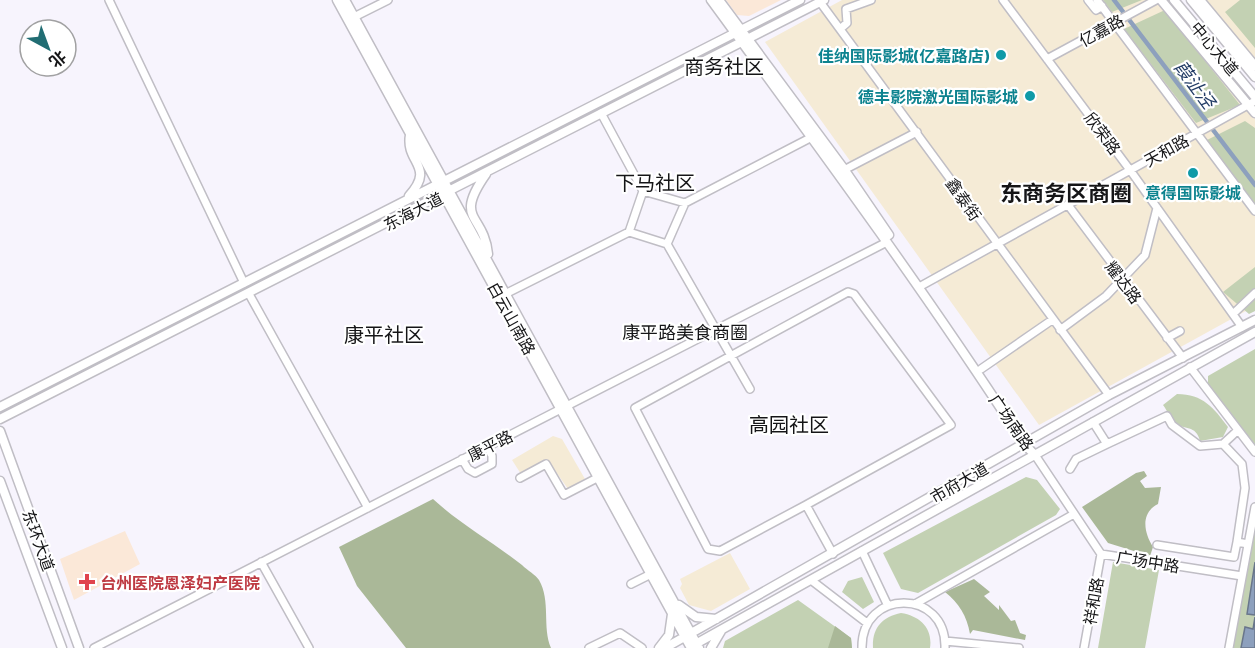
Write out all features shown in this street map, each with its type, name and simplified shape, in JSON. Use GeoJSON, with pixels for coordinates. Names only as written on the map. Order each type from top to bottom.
{"type":"FeatureCollection","features":[{"type":"Feature","properties":{"kind":"main road","name":"白云山南路"},"geometry":{"type":"LineString","coordinates":[[337,0],[351,19],[674,601],[689,636]]}},
{"type":"Feature","properties":{"kind":"main road","name":"白云山南路"},"geometry":{"type":"LineString","coordinates":[[345,0],[351,19],[410,135],[441,182]]}},
{"type":"Feature","properties":{"kind":"main road","name":"广场南路"},"geometry":{"type":"LineString","coordinates":[[711,0],[745,40],[841,171],[1035,455]]}},
{"type":"Feature","properties":{"kind":"main road","name":"广场南路"},"geometry":{"type":"LineString","coordinates":[[719,0],[738,32]]}},
{"type":"Feature","properties":{"kind":"main road","name":"东海大道"},"geometry":{"type":"LineString","coordinates":[[0,407],[800,0]]}},
{"type":"Feature","properties":{"kind":"main road"},"geometry":{"type":"LineString","coordinates":[[1161,0],[1253,101],[1255,113]]}},
{"type":"Feature","properties":{"kind":"main road","name":"中心大道"},"geometry":{"type":"LineString","coordinates":[[1174,0],[1253,101]]}},
{"type":"Feature","properties":{"kind":"main road","name":"中心大道"},"geometry":{"type":"LineString","coordinates":[[1191,0],[1255,77]]}},
{"type":"Feature","properties":{"kind":"main road"},"geometry":{"type":"LineString","coordinates":[[1200,0],[1255,66]]}},
{"type":"Feature","properties":{"kind":"main road","name":"东海大道"},"geometry":{"type":"LineString","coordinates":[[0,419],[822,1]]}},
{"type":"Feature","properties":{"kind":"main road","name":"广场南路"},"geometry":{"type":"LineString","coordinates":[[745,40],[812,137],[841,171],[887,242],[981,369],[1027,443]]}},
{"type":"Feature","properties":{"kind":"main road"},"geometry":{"type":"LineString","coordinates":[[404,201],[420,183],[421,168],[408,145],[410,135]]}},
{"type":"Feature","properties":{"kind":"main road"},"geometry":{"type":"LineString","coordinates":[[488,171],[472,194],[470,212],[487,244],[489,261]]}},
{"type":"Feature","properties":{"kind":"main road","name":"白云山南路"},"geometry":{"type":"LineString","coordinates":[[447,193],[507,292],[599,477],[672,614],[689,636]]}},
{"type":"Feature","properties":{"kind":"main road","name":"市府大道"},"geometry":{"type":"LineString","coordinates":[[664,648],[834,554],[1109,395],[1255,320]]}},
{"type":"Feature","properties":{"kind":"main road","name":"市府大道"},"geometry":{"type":"LineString","coordinates":[[693,647],[1255,332]]}},
{"type":"Feature","properties":{"kind":"main road","name":"东环大道"},"geometry":{"type":"LineString","coordinates":[[0,431],[79,648]]}},
{"type":"Feature","properties":{"kind":"main road","name":"东环大道"},"geometry":{"type":"LineString","coordinates":[[0,481],[62,648]]}},
{"type":"Feature","properties":{"kind":"main road"},"geometry":{"type":"LineString","coordinates":[[674,601],[696,617],[719,619]]}},
{"type":"Feature","properties":{"kind":"main road"},"geometry":{"type":"LineString","coordinates":[[659,648],[669,635],[672,614]]}},
{"type":"Feature","properties":{"kind":"main road"},"geometry":{"type":"LineString","coordinates":[[711,648],[723,629]]}},
{"type":"Feature","properties":{"kind":"main road"},"geometry":{"type":"LineString","coordinates":[[689,636],[693,647]]}},
{"type":"Feature","properties":{"kind":"street"},"geometry":{"type":"LineString","coordinates":[[109,0],[244,283]]}},
{"type":"Feature","properties":{"kind":"street"},"geometry":{"type":"LineString","coordinates":[[351,19],[388,0]]}},
{"type":"Feature","properties":{"kind":"street"},"geometry":{"type":"LineString","coordinates":[[840,29],[848,23],[846,9],[871,0]]}},
{"type":"Feature","properties":{"kind":"street","name":"欣荣路"},"geometry":{"type":"LineString","coordinates":[[1003,0],[1130,170],[1242,327]]}},
{"type":"Feature","properties":{"kind":"street"},"geometry":{"type":"LineString","coordinates":[[1088,0],[1096,10],[1100,3],[1117,21],[1196,134],[1255,211]]}},
{"type":"Feature","properties":{"kind":"street","name":"亿嘉路"},"geometry":{"type":"LineString","coordinates":[[1047,59],[1156,0]]}},
{"type":"Feature","properties":{"kind":"street","name":"鑫泰街"},"geometry":{"type":"LineString","coordinates":[[822,1],[995,244],[1109,395]]}},
{"type":"Feature","properties":{"kind":"street","name":"天和路"},"geometry":{"type":"LineString","coordinates":[[921,286],[1253,101]]}},
{"type":"Feature","properties":{"kind":"street"},"geometry":{"type":"LineString","coordinates":[[601,113],[643,191],[685,203]]}},
{"type":"Feature","properties":{"kind":"street"},"geometry":{"type":"LineString","coordinates":[[841,171],[917,132]]}},
{"type":"Feature","properties":{"kind":"street"},"geometry":{"type":"LineString","coordinates":[[667,244],[685,203],[812,137]]}},
{"type":"Feature","properties":{"kind":"street"},"geometry":{"type":"LineString","coordinates":[[629,232],[643,191]]}},
{"type":"Feature","properties":{"kind":"street","name":"耀达路"},"geometry":{"type":"LineString","coordinates":[[1068,205],[1183,358]]}},
{"type":"Feature","properties":{"kind":"street"},"geometry":{"type":"LineString","coordinates":[[1060,330],[1123,281],[1145,255],[1157,208]]}},
{"type":"Feature","properties":{"kind":"street"},"geometry":{"type":"LineString","coordinates":[[507,292],[629,232],[667,244],[750,389]]}},
{"type":"Feature","properties":{"kind":"street","name":"康平路"},"geometry":{"type":"LineString","coordinates":[[94,648],[887,242]]}},
{"type":"Feature","properties":{"kind":"street"},"geometry":{"type":"LineString","coordinates":[[848,292],[854,294],[951,425],[806,505],[720,551],[708,549],[635,408],[848,292]]}},
{"type":"Feature","properties":{"kind":"street"},"geometry":{"type":"LineString","coordinates":[[1233,314],[1255,293]]}},
{"type":"Feature","properties":{"kind":"street"},"geometry":{"type":"LineString","coordinates":[[249,294],[368,507]]}},
{"type":"Feature","properties":{"kind":"street"},"geometry":{"type":"LineString","coordinates":[[981,369],[1052,320]]}},
{"type":"Feature","properties":{"kind":"street"},"geometry":{"type":"LineString","coordinates":[[1167,338],[1180,331]]}},
{"type":"Feature","properties":{"kind":"street"},"geometry":{"type":"LineString","coordinates":[[1190,367],[1255,452]]}},
{"type":"Feature","properties":{"kind":"street"},"geometry":{"type":"LineString","coordinates":[[1070,469],[1076,459],[1167,416],[1172,425],[1200,446],[1223,444],[1237,431]]}},
{"type":"Feature","properties":{"kind":"street"},"geometry":{"type":"LineString","coordinates":[[1093,422],[1107,444]]}},
{"type":"Feature","properties":{"kind":"street"},"geometry":{"type":"LineString","coordinates":[[1157,545],[1234,557],[1245,488],[1242,464],[1223,444]]}},
{"type":"Feature","properties":{"kind":"street"},"geometry":{"type":"LineString","coordinates":[[462,459],[468,469],[475,473],[492,464],[492,456],[487,446]]}},
{"type":"Feature","properties":{"kind":"street","name":"广场中路"},"geometry":{"type":"LineString","coordinates":[[1035,455],[1101,554],[1242,576]]}},
{"type":"Feature","properties":{"kind":"street"},"geometry":{"type":"LineString","coordinates":[[520,478],[546,464],[564,495],[599,477]]}},
{"type":"Feature","properties":{"kind":"street"},"geometry":{"type":"LineString","coordinates":[[806,505],[834,554]]}},
{"type":"Feature","properties":{"kind":"street"},"geometry":{"type":"LineString","coordinates":[[1229,648],[1255,507]]}},
{"type":"Feature","properties":{"kind":"street"},"geometry":{"type":"LineString","coordinates":[[915,604],[1074,514]]}},
{"type":"Feature","properties":{"kind":"street"},"geometry":{"type":"LineString","coordinates":[[1237,542],[1248,544]]}},
{"type":"Feature","properties":{"kind":"street"},"geometry":{"type":"LineString","coordinates":[[862,551],[888,606]]}},
{"type":"Feature","properties":{"kind":"street","name":"祥和路"},"geometry":{"type":"LineString","coordinates":[[1084,648],[1101,554]]}},
{"type":"Feature","properties":{"kind":"street"},"geometry":{"type":"LineString","coordinates":[[261,562],[309,648]]}},
{"type":"Feature","properties":{"kind":"street"},"geometry":{"type":"LineString","coordinates":[[631,584],[651,574]]}},
{"type":"Feature","properties":{"kind":"street"},"geometry":{"type":"LineString","coordinates":[[811,580],[867,623]]}},
{"type":"Feature","properties":{"kind":"street"},"geometry":{"type":"LineString","coordinates":[[862,648],[867,623],[876,613],[901,602],[915,604],[928,610],[938,621],[945,645],[1019,648]]}},
{"type":"Feature","properties":{"kind":"street"},"geometry":{"type":"LineString","coordinates":[[589,648],[620,633],[642,648]]}},
{"type":"Feature","properties":{"kind":"shaded area"},"geometry":{"type":"Polygon","coordinates":[[[726,0],[781,0],[749,16],[737,15],[726,0]]]}},
{"type":"Feature","properties":{"kind":"shaded area"},"geometry":{"type":"Polygon","coordinates":[[[842,0],[1158,0],[1255,119],[1255,306],[1039,425],[765,42],[842,0]]]}},
{"type":"Feature","properties":{"kind":"shaded area"},"geometry":{"type":"Polygon","coordinates":[[[1204,0],[1255,0],[1255,63],[1204,0]]]}},
{"type":"Feature","properties":{"kind":"shaded area"},"geometry":{"type":"Polygon","coordinates":[[[553,436],[562,439],[585,479],[568,489],[547,459],[521,474],[512,460],[553,436]]]}},
{"type":"Feature","properties":{"kind":"shaded area","name":"台州医院恩泽妇产医院"},"geometry":{"type":"Polygon","coordinates":[[[125,531],[140,564],[74,600],[60,559],[125,531]]]}},
{"type":"Feature","properties":{"kind":"shaded area"},"geometry":{"type":"Polygon","coordinates":[[[730,553],[750,589],[711,611],[689,605],[680,588],[682,584],[680,579],[730,553]]]}},
{"type":"Feature","properties":{"kind":"green space"},"geometry":{"type":"Polygon","coordinates":[[[1103,0],[1142,0],[1112,12],[1103,0]]]}},
{"type":"Feature","properties":{"kind":"green space"},"geometry":{"type":"Polygon","coordinates":[[[1240,0],[1255,0],[1255,48],[1225,12],[1240,0]]]}},
{"type":"Feature","properties":{"kind":"green space"},"geometry":{"type":"Polygon","coordinates":[[[1165,10],[1240,105],[1196,123],[1124,29],[1165,10]]]}},
{"type":"Feature","properties":{"kind":"green space"},"geometry":{"type":"Polygon","coordinates":[[[1245,121],[1255,128],[1255,213],[1205,141],[1245,121]]]}},
{"type":"Feature","properties":{"kind":"green space"},"geometry":{"type":"Polygon","coordinates":[[[1255,267],[1255,311],[1249,314],[1223,292],[1255,267]]]}},
{"type":"Feature","properties":{"kind":"green space"},"geometry":{"type":"Polygon","coordinates":[[[1255,349],[1255,445],[1208,391],[1208,376],[1255,349]]]}},
{"type":"Feature","properties":{"kind":"green space"},"geometry":{"type":"Polygon","coordinates":[[[1177,394],[1194,396],[1213,408],[1228,427],[1223,437],[1200,441],[1196,432],[1174,422],[1163,405],[1177,394]]]}},
{"type":"Feature","properties":{"kind":"green space"},"geometry":{"type":"Polygon","coordinates":[[[1144,471],[1147,476],[1140,481],[1145,488],[1161,487],[1158,504],[1148,513],[1145,524],[1147,536],[1153,547],[1150,556],[1108,543],[1082,507],[1136,473],[1144,471]]]}},
{"type":"Feature","properties":{"kind":"green space"},"geometry":{"type":"Polygon","coordinates":[[[1026,477],[1037,480],[1060,509],[1056,515],[918,593],[901,589],[883,553],[1026,477]]]}},
{"type":"Feature","properties":{"kind":"green space"},"geometry":{"type":"Polygon","coordinates":[[[433,499],[538,578],[545,597],[548,640],[551,648],[406,648],[357,586],[339,547],[433,499]]]}},
{"type":"Feature","properties":{"kind":"green space"},"geometry":{"type":"Polygon","coordinates":[[[1255,524],[1255,648],[1233,648],[1255,524]]]}},
{"type":"Feature","properties":{"kind":"green space"},"geometry":{"type":"Polygon","coordinates":[[[1113,562],[1159,570],[1145,648],[1098,648],[1113,562]]]}},
{"type":"Feature","properties":{"kind":"green space"},"geometry":{"type":"Polygon","coordinates":[[[862,577],[874,602],[863,609],[842,592],[848,581],[862,577]]]}},
{"type":"Feature","properties":{"kind":"green space"},"geometry":{"type":"Polygon","coordinates":[[[974,579],[990,592],[984,596],[999,610],[999,605],[1011,621],[1015,620],[1020,633],[1026,635],[1025,640],[973,630],[970,634],[962,610],[945,592],[974,579]]]}},
{"type":"Feature","properties":{"kind":"green space"},"geometry":{"type":"Polygon","coordinates":[[[798,600],[851,638],[852,648],[723,648],[725,641],[798,600]]]}},
{"type":"Feature","properties":{"kind":"green space"},"geometry":{"type":"Polygon","coordinates":[[[901,613],[914,617],[924,624],[929,635],[930,648],[873,648],[874,635],[880,624],[888,617],[901,613]]]}},
{"type":"Feature","properties":{"kind":"green space"},"geometry":{"type":"Polygon","coordinates":[[[835,626],[851,638],[852,648],[828,648],[835,626]]]}},
{"type":"Feature","properties":{"kind":"water"},"geometry":{"type":"Polygon","coordinates":[[[1255,562],[1255,615],[1247,614],[1255,562]]]}},
{"type":"Feature","properties":{"kind":"water"},"geometry":{"type":"Polygon","coordinates":[[[1255,617],[1255,648],[1241,648],[1245,627],[1253,629],[1255,617]]]}},
{"type":"Feature","properties":{"kind":"waterway","name":"葭沚泾"},"geometry":{"type":"LineString","coordinates":[[1114,0],[1255,185]]}},
{"type":"Feature","properties":{"kind":"place","name":"佳纳国际影城(亿嘉路店)"},"geometry":{"type":"Point","coordinates":[1001,55]}},
{"type":"Feature","properties":{"kind":"place","name":"德丰影院激光国际影城"},"geometry":{"type":"Point","coordinates":[1030,96]}},
{"type":"Feature","properties":{"kind":"place","name":"意得国际影城"},"geometry":{"type":"Point","coordinates":[1193,173]}},
{"type":"Feature","properties":{"kind":"place","name":"台州医院恩泽妇产医院"},"geometry":{"type":"Point","coordinates":[87,582]}},
{"type":"Feature","properties":{"kind":"district","name":"商务社区"},"geometry":{"type":"Point","coordinates":[724,66]}},
{"type":"Feature","properties":{"kind":"district","name":"下马社区"},"geometry":{"type":"Point","coordinates":[655,182]}},
{"type":"Feature","properties":{"kind":"district","name":"东商务区商圈"},"geometry":{"type":"Point","coordinates":[1066,192]}},
{"type":"Feature","properties":{"kind":"district","name":"康平路美食商圈"},"geometry":{"type":"Point","coordinates":[685,332]}},
{"type":"Feature","properties":{"kind":"district","name":"康平社区"},"geometry":{"type":"Point","coordinates":[384,334]}},
{"type":"Feature","properties":{"kind":"district","name":"高园社区"},"geometry":{"type":"Point","coordinates":[789,424]}}]}
